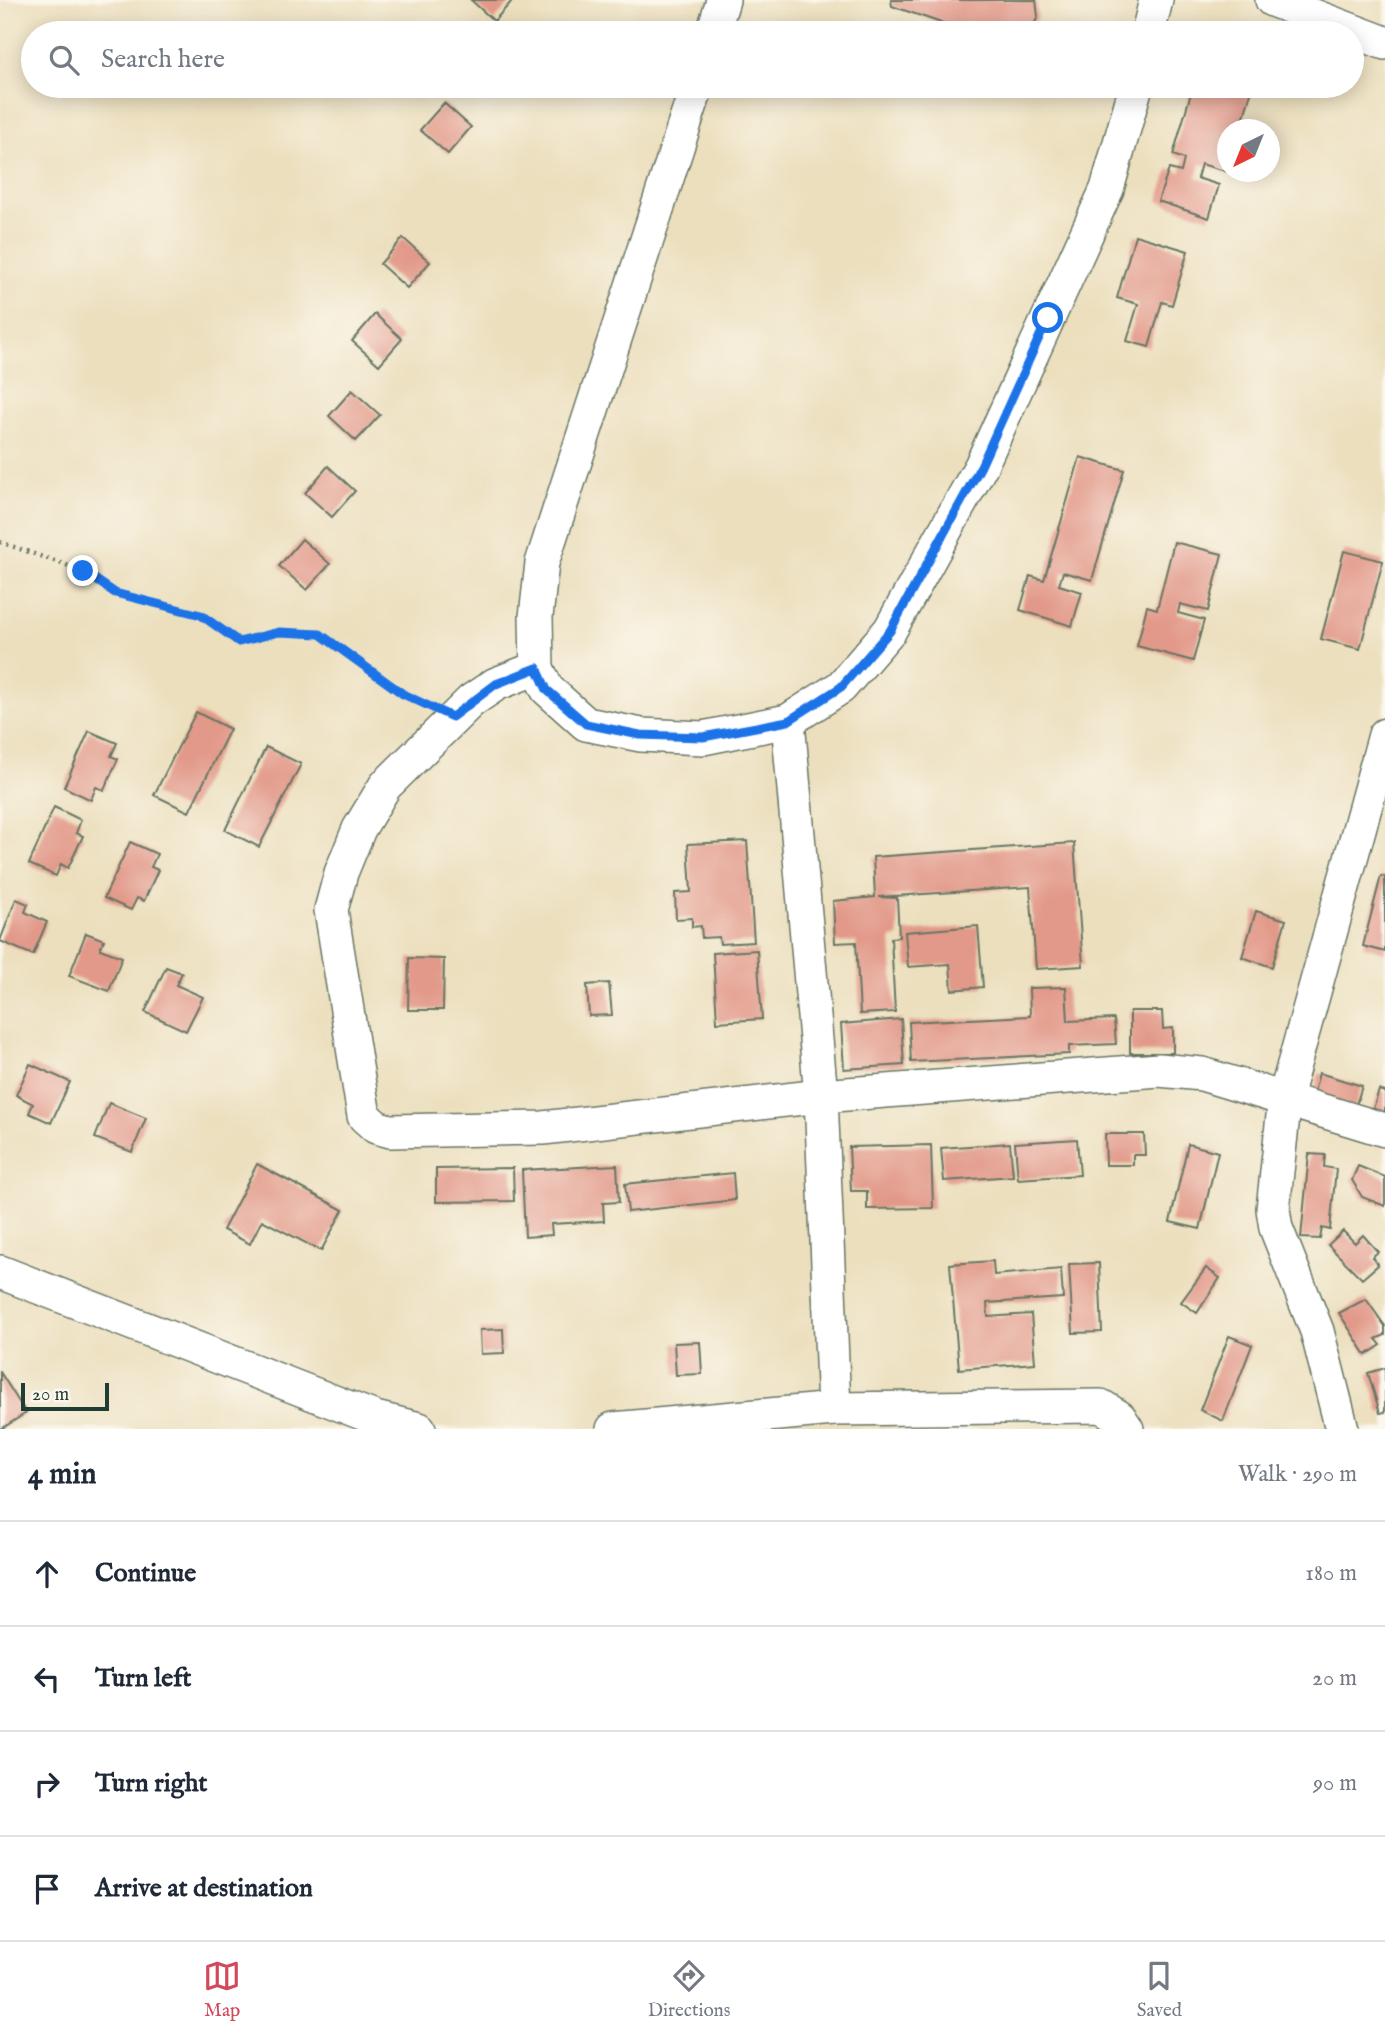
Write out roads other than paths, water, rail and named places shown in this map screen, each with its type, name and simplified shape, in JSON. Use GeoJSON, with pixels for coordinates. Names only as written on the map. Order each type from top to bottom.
{"type":"FeatureCollection","features":[{"type":"Feature","properties":{"kind":"street"},"geometry":{"type":"LineString","coordinates":[[717,21],[723,0]]}},
{"type":"Feature","properties":{"kind":"street"},"geometry":{"type":"LineString","coordinates":[[1151,21],[1156,0]]}},
{"type":"Feature","properties":{"kind":"street"},"geometry":{"type":"LineString","coordinates":[[1272,0],[1327,21]]}},
{"type":"Feature","properties":{"kind":"street"},"geometry":{"type":"LineString","coordinates":[[1364,35],[1385,43]]}},
{"type":"Feature","properties":{"kind":"street"},"geometry":{"type":"LineString","coordinates":[[693,98],[542,563],[536,617],[537,668],[547,690],[586,724],[640,735],[703,737],[788,721],[841,687],[890,631],[981,466],[1107,189],[1133,98]]}},
{"type":"Feature","properties":{"kind":"street"},"geometry":{"type":"LineString","coordinates":[[537,668],[496,684],[452,717],[385,786],[359,829],[331,910],[364,1116],[376,1127],[390,1131],[543,1128],[821,1096],[1159,1070],[1202,1074],[1285,1097],[1385,1130]]}},
{"type":"Feature","properties":{"kind":"street"},"geometry":{"type":"LineString","coordinates":[[788,721],[821,1096],[834,1409]]}},
{"type":"Feature","properties":{"kind":"street"},"geometry":{"type":"LineString","coordinates":[[1342,1429],[1317,1331],[1274,1219],[1285,1097],[1385,735]]}},
{"type":"Feature","properties":{"kind":"street"},"geometry":{"type":"LineString","coordinates":[[0,1272],[371,1423],[419,1429]]}},
{"type":"Feature","properties":{"kind":"street"},"geometry":{"type":"LineString","coordinates":[[613,1429],[834,1409],[1101,1406],[1119,1417],[1127,1429]]}}]}
